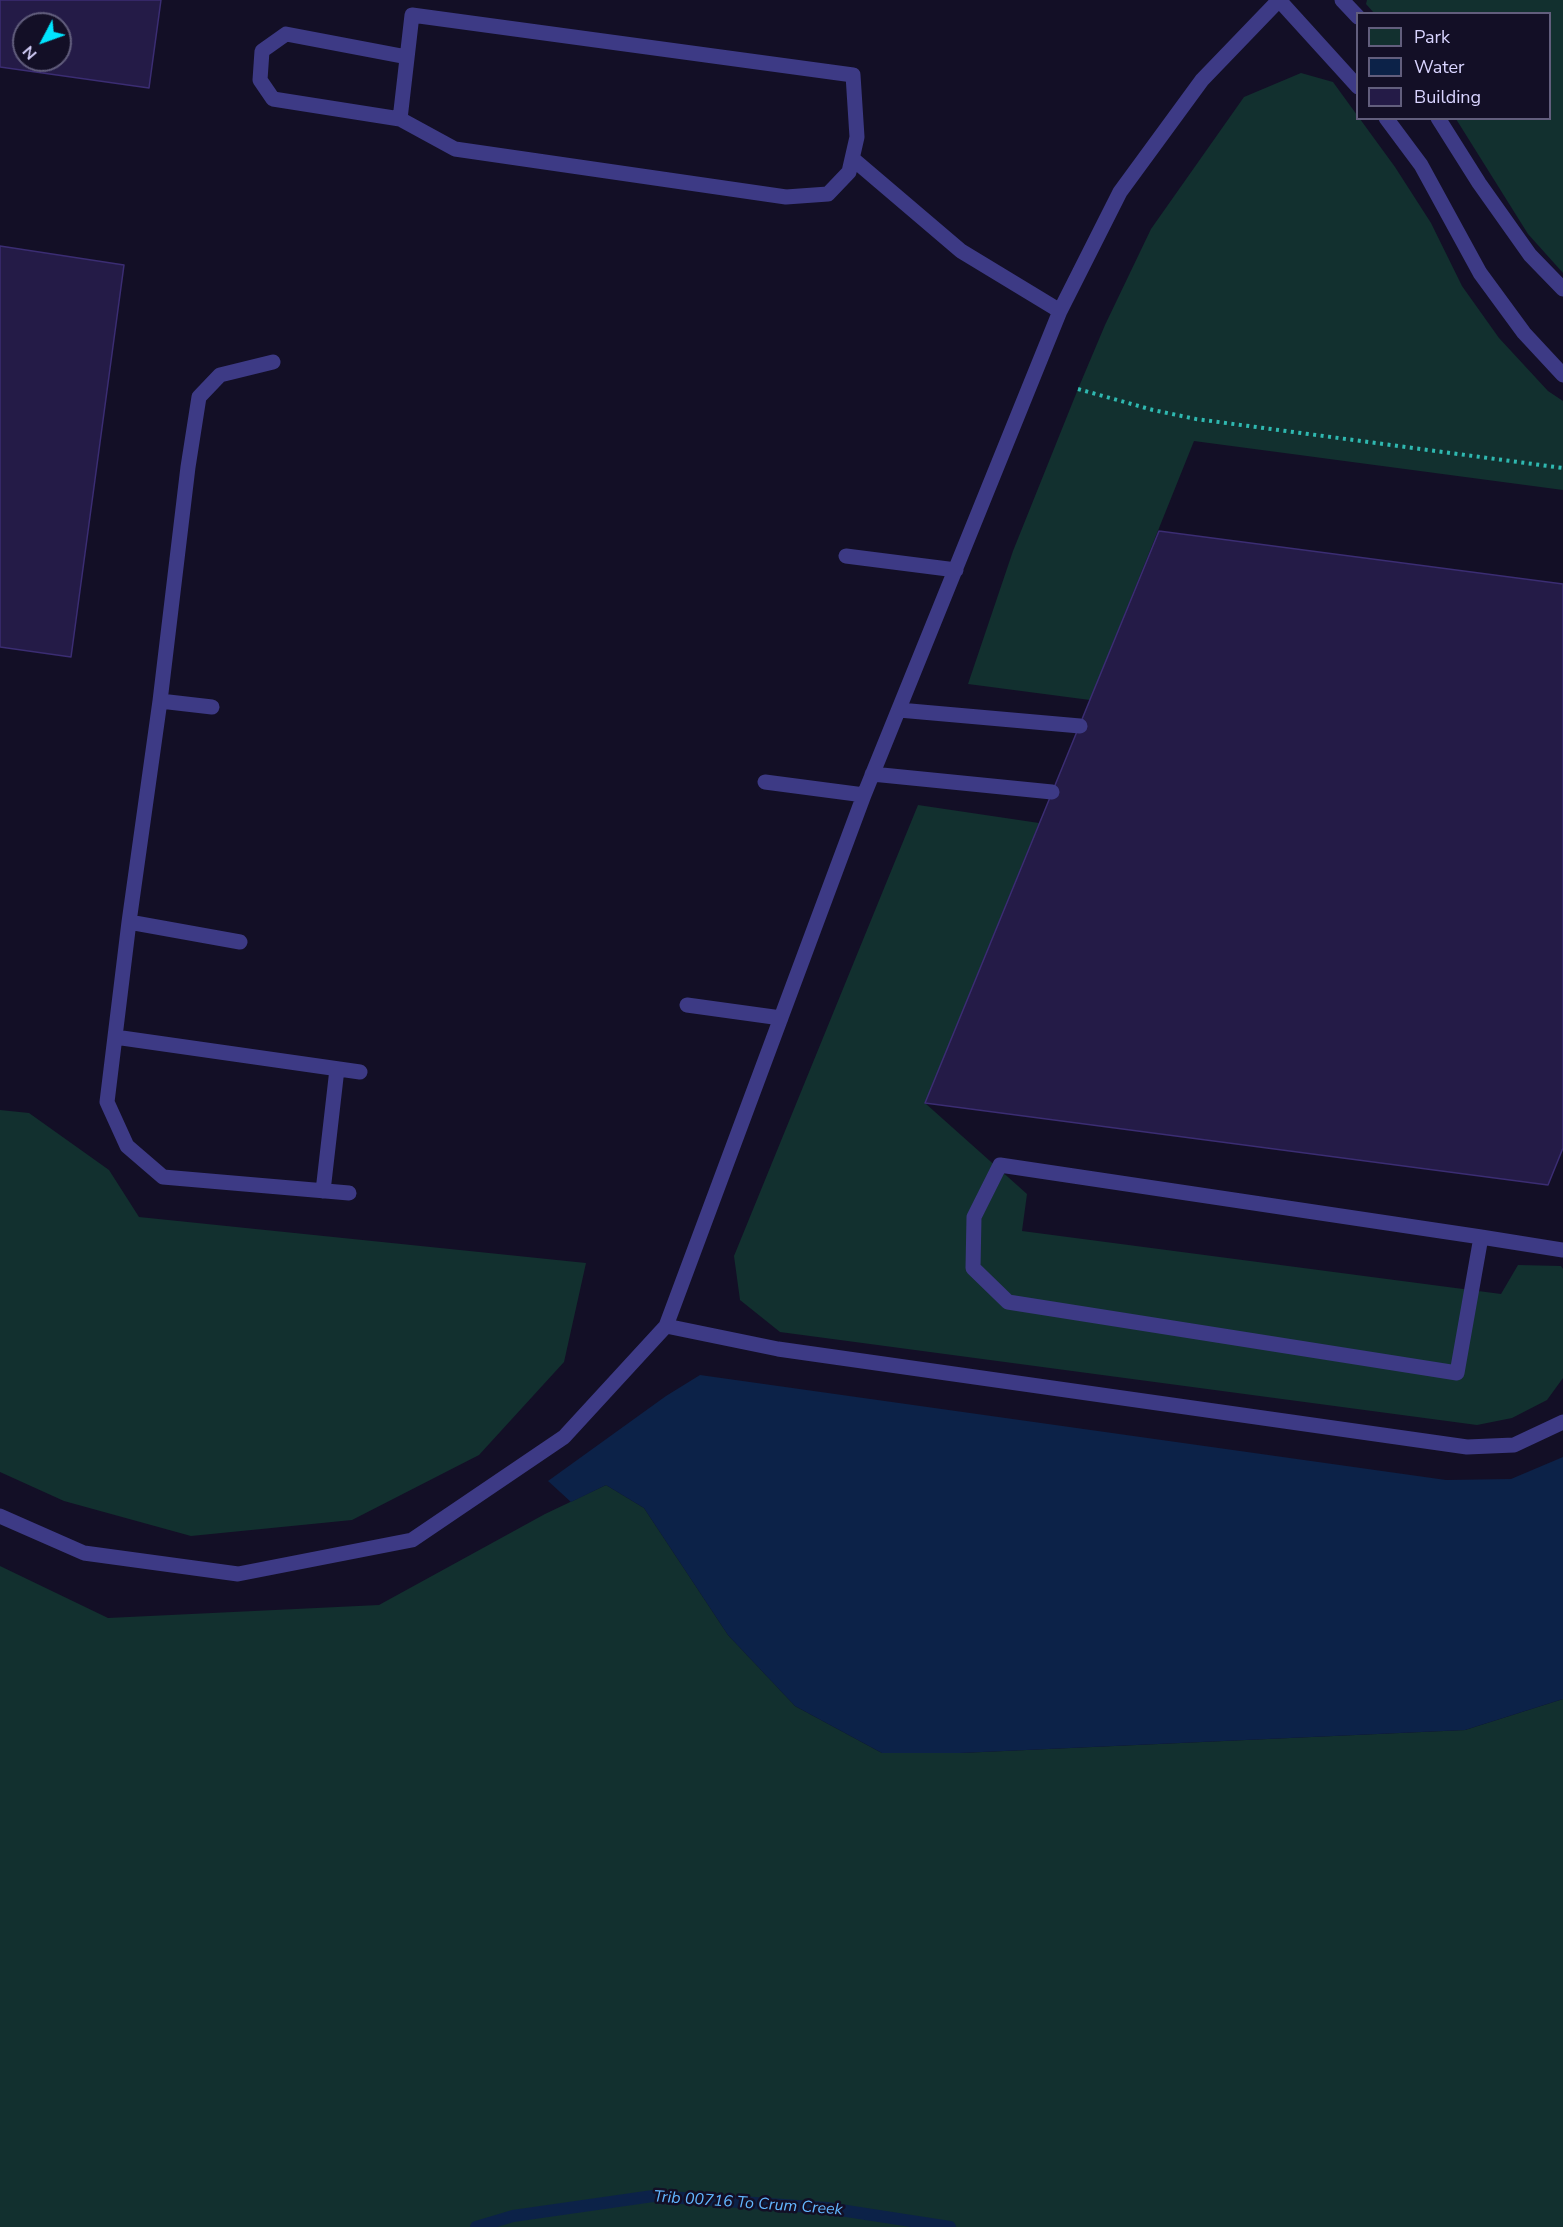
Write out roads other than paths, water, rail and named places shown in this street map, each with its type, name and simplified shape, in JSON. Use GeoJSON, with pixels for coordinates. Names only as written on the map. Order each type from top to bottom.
{"type":"FeatureCollection","features":[{"type":"Feature","properties":{"kind":"lane"},"geometry":{"type":"LineString","coordinates":[[0,1516],[84,1553],[238,1574],[412,1540],[564,1437],[666,1326],[872,774],[1060,311],[1119,192],[1202,80],[1279,0],[1356,85]]}},
{"type":"Feature","properties":{"kind":"lane"},"geometry":{"type":"LineString","coordinates":[[1342,0],[1356,15]]}},
{"type":"Feature","properties":{"kind":"lane"},"geometry":{"type":"LineString","coordinates":[[400,119],[412,15],[853,75],[857,137],[849,172],[828,194],[786,197],[455,149],[400,119],[273,99],[260,80],[262,51],[286,34],[407,57]]}},
{"type":"Feature","properties":{"kind":"lane"},"geometry":{"type":"LineString","coordinates":[[1387,120],[1421,165],[1480,273],[1524,333],[1563,375]]}},
{"type":"Feature","properties":{"kind":"lane"},"geometry":{"type":"LineString","coordinates":[[1439,120],[1479,183],[1530,255],[1563,289]]}},
{"type":"Feature","properties":{"kind":"lane"},"geometry":{"type":"LineString","coordinates":[[853,159],[961,251],[1060,311]]}},
{"type":"Feature","properties":{"kind":"lane"},"geometry":{"type":"LineString","coordinates":[[273,362],[220,375],[199,397],[107,1102],[126,1146],[163,1177],[349,1193]]}},
{"type":"Feature","properties":{"kind":"lane"},"geometry":{"type":"LineString","coordinates":[[846,555],[956,570]]}},
{"type":"Feature","properties":{"kind":"lane"},"geometry":{"type":"LineString","coordinates":[[160,701],[212,707]]}},
{"type":"Feature","properties":{"kind":"lane"},"geometry":{"type":"LineString","coordinates":[[899,710],[1080,726]]}},
{"type":"Feature","properties":{"kind":"lane"},"geometry":{"type":"LineString","coordinates":[[872,774],[1052,792]]}},
{"type":"Feature","properties":{"kind":"lane"},"geometry":{"type":"LineString","coordinates":[[765,782],[864,795]]}},
{"type":"Feature","properties":{"kind":"lane"},"geometry":{"type":"LineString","coordinates":[[129,922],[240,942]]}},
{"type":"Feature","properties":{"kind":"lane"},"geometry":{"type":"LineString","coordinates":[[687,1005],[781,1018]]}},
{"type":"Feature","properties":{"kind":"lane"},"geometry":{"type":"LineString","coordinates":[[115,1037],[360,1072]]}},
{"type":"Feature","properties":{"kind":"lane"},"geometry":{"type":"LineString","coordinates":[[323,1191],[337,1069]]}},
{"type":"Feature","properties":{"kind":"lane"},"geometry":{"type":"LineString","coordinates":[[1481,1237],[1457,1373],[1008,1302],[973,1268],[974,1217],[1000,1165],[1481,1237],[1563,1250]]}},
{"type":"Feature","properties":{"kind":"lane"},"geometry":{"type":"LineString","coordinates":[[666,1326],[778,1349],[1467,1448],[1514,1445],[1563,1422]]}},
{"type":"Feature","properties":{"kind":"water"},"geometry":{"type":"Polygon","coordinates":[[[700,1375],[1446,1480],[1511,1479],[1563,1457],[1563,1699],[1465,1730],[960,1753],[882,1753],[795,1706],[728,1635],[644,1508],[606,1485],[571,1502],[548,1481],[666,1396],[700,1375]]]}},
{"type":"Feature","properties":{"kind":"waterway","name":"Trib 00716 To Crum Creek"},"geometry":{"type":"LineString","coordinates":[[476,2227],[513,2216],[653,2196],[827,2208],[950,2227]]}}]}
